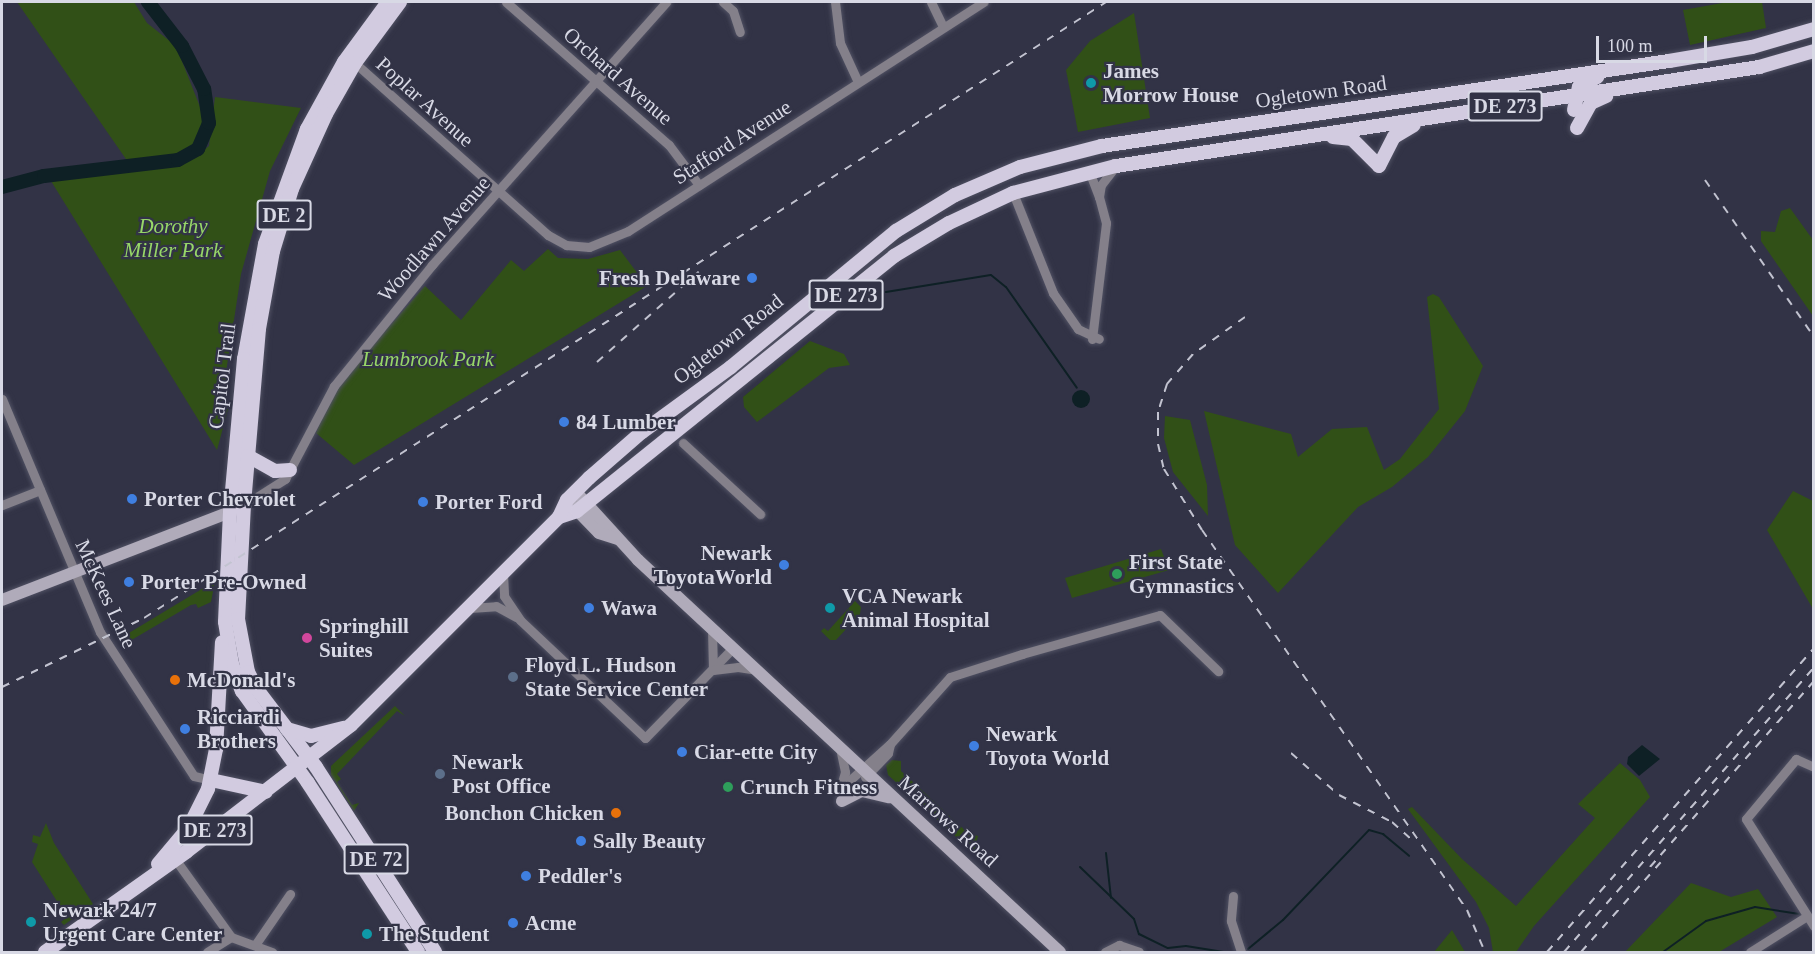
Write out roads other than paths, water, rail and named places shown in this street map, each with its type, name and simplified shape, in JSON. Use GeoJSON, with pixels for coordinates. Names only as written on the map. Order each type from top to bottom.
{"type":"FeatureCollection","features":[{"type":"Feature","properties":{"kind":"main road","name":"Capitol Trail"},"geometry":{"type":"LineString","coordinates":[[298,768],[242,691],[232,664],[225,622],[230,512],[244,359],[253,300],[271,222],[318,108],[344,62],[388,2]]}},
{"type":"Feature","properties":{"kind":"main road","name":"Capitol Trail"},"geometry":{"type":"LineString","coordinates":[[310,758],[286,729],[252,680],[241,643],[238,619],[244,505],[259,330],[279,231],[316,133],[355,63],[400,2]]}},
{"type":"Feature","properties":{"kind":"main road","name":"Ogletown Road"},"geometry":{"type":"LineString","coordinates":[[298,768],[351,725],[470,608],[642,432],[783,324],[896,231],[955,195],[1020,167],[1118,143],[1669,61],[1752,47],[1814,29]]}},
{"type":"Feature","properties":{"kind":"main road","name":"Ogletown Road"},"geometry":{"type":"LineString","coordinates":[[576,501],[724,395],[894,256],[949,223],[1013,193],[1089,171],[1116,166],[1759,68],[1814,51]]}},
{"type":"Feature","properties":{"kind":"main road"},"geometry":{"type":"LineString","coordinates":[[1574,110],[1575,95],[1592,78],[1644,70],[1669,61]]}},
{"type":"Feature","properties":{"kind":"main road"},"geometry":{"type":"LineString","coordinates":[[1577,128],[1585,109],[1598,97],[1639,86]]}},
{"type":"Feature","properties":{"kind":"main road"},"geometry":{"type":"LineString","coordinates":[[1317,135],[1352,139],[1379,166],[1395,135],[1435,117]]}},
{"type":"Feature","properties":{"kind":"main road"},"geometry":{"type":"LineString","coordinates":[[1089,171],[1100,154],[1153,138]]}},
{"type":"Feature","properties":{"kind":"main road"},"geometry":{"type":"LineString","coordinates":[[776,353],[793,328],[829,296],[825,289]]}},
{"type":"Feature","properties":{"kind":"main road"},"geometry":{"type":"LineString","coordinates":[[724,395],[722,388],[728,379],[758,354],[783,324]]}},
{"type":"Feature","properties":{"kind":"main road"},"geometry":{"type":"LineString","coordinates":[[248,456],[275,471],[290,470]]}},
{"type":"Feature","properties":{"kind":"main road"},"geometry":{"type":"LineString","coordinates":[[230,512],[244,505]]}},
{"type":"Feature","properties":{"kind":"main road"},"geometry":{"type":"LineString","coordinates":[[131,891],[189,828],[211,780],[225,622]]}},
{"type":"Feature","properties":{"kind":"main road"},"geometry":{"type":"LineString","coordinates":[[286,729],[311,736],[351,725]]}},
{"type":"Feature","properties":{"kind":"main road","name":"DE 72"},"geometry":{"type":"LineString","coordinates":[[310,758],[435,952]]}},
{"type":"Feature","properties":{"kind":"main road","name":"DE 273"},"geometry":{"type":"LineString","coordinates":[[45,952],[176,859],[298,768]]}},
{"type":"Feature","properties":{"kind":"main road","name":"DE 72"},"geometry":{"type":"LineString","coordinates":[[298,768],[418,952]]}},
{"type":"Feature","properties":{"kind":"main road"},"geometry":{"type":"LineString","coordinates":[[211,780],[266,792]]}},
{"type":"Feature","properties":{"kind":"street","name":"Orchard Avenue"},"geometry":{"type":"LineString","coordinates":[[506,2],[669,145],[699,185]]}},
{"type":"Feature","properties":{"kind":"street","name":"Woodlawn Avenue"},"geometry":{"type":"LineString","coordinates":[[244,505],[270,491],[290,470],[334,386],[432,265],[666,2]]}},
{"type":"Feature","properties":{"kind":"street"},"geometry":{"type":"LineString","coordinates":[[723,2],[733,11],[740,32]]}},
{"type":"Feature","properties":{"kind":"street"},"geometry":{"type":"LineString","coordinates":[[836,2],[840,43],[858,82]]}},
{"type":"Feature","properties":{"kind":"street"},"geometry":{"type":"LineString","coordinates":[[931,2],[943,27]]}},
{"type":"Feature","properties":{"kind":"street","name":"Stafford Avenue"},"geometry":{"type":"LineString","coordinates":[[499,191],[556,242],[589,247],[619,236],[984,2]]}},
{"type":"Feature","properties":{"kind":"street","name":"Poplar Avenue"},"geometry":{"type":"LineString","coordinates":[[355,63],[499,191]]}},
{"type":"Feature","properties":{"kind":"street"},"geometry":{"type":"LineString","coordinates":[[1099,197],[1101,184],[1116,166]]}},
{"type":"Feature","properties":{"kind":"street"},"geometry":{"type":"LineString","coordinates":[[1013,193],[1053,293],[1070,320],[1096,339],[1106,223],[1089,171]]}},
{"type":"Feature","properties":{"kind":"street","name":"McKees Lane"},"geometry":{"type":"LineString","coordinates":[[2,399],[100,632],[194,776],[211,780]]}},
{"type":"Feature","properties":{"kind":"street"},"geometry":{"type":"LineString","coordinates":[[683,443],[760,514]]}},
{"type":"Feature","properties":{"kind":"street"},"geometry":{"type":"LineString","coordinates":[[2,506],[40,490]]}},
{"type":"Feature","properties":{"kind":"street","name":"Marrows Road"},"geometry":{"type":"LineString","coordinates":[[576,501],[599,533],[617,539],[732,649],[1059,952]]}},
{"type":"Feature","properties":{"kind":"street"},"geometry":{"type":"LineString","coordinates":[[2,600],[230,512]]}},
{"type":"Feature","properties":{"kind":"street"},"geometry":{"type":"LineString","coordinates":[[503,574],[504,596],[520,620],[645,738],[732,649]]}},
{"type":"Feature","properties":{"kind":"street"},"geometry":{"type":"LineString","coordinates":[[470,608],[496,606],[520,620]]}},
{"type":"Feature","properties":{"kind":"street"},"geometry":{"type":"LineString","coordinates":[[841,795],[888,753],[890,744],[950,677],[1154,616],[1164,619],[1218,671]]}},
{"type":"Feature","properties":{"kind":"street"},"geometry":{"type":"LineString","coordinates":[[712,629],[713,670]]}},
{"type":"Feature","properties":{"kind":"street"},"geometry":{"type":"LineString","coordinates":[[713,670],[738,667],[756,670]]}},
{"type":"Feature","properties":{"kind":"street"},"geometry":{"type":"LineString","coordinates":[[840,747],[845,772],[841,795]]}},
{"type":"Feature","properties":{"kind":"street"},"geometry":{"type":"LineString","coordinates":[[1814,767],[1796,759],[1746,819],[1814,926]]}},
{"type":"Feature","properties":{"kind":"street"},"geometry":{"type":"LineString","coordinates":[[841,795],[862,791],[898,801]]}},
{"type":"Feature","properties":{"kind":"street"},"geometry":{"type":"LineString","coordinates":[[176,859],[231,936],[272,952]]}},
{"type":"Feature","properties":{"kind":"street"},"geometry":{"type":"LineString","coordinates":[[255,945],[290,894]]}},
{"type":"Feature","properties":{"kind":"street"},"geometry":{"type":"LineString","coordinates":[[1233,897],[1231,921],[1241,952]]}},
{"type":"Feature","properties":{"kind":"street"},"geometry":{"type":"LineString","coordinates":[[1750,952],[1807,916]]}},
{"type":"Feature","properties":{"kind":"street"},"geometry":{"type":"LineString","coordinates":[[207,952],[231,936]]}},
{"type":"Feature","properties":{"kind":"street"},"geometry":{"type":"LineString","coordinates":[[1105,952],[1119,945],[1139,952]]}},
{"type":"Feature","properties":{"kind":"water"},"geometry":{"type":"Polygon","coordinates":[[[1081,390],[1087,393],[1090,399],[1087,405],[1081,408],[1075,405],[1072,399],[1075,393],[1081,390]]]}},
{"type":"Feature","properties":{"kind":"water"},"geometry":{"type":"Polygon","coordinates":[[[1642,745],[1660,759],[1639,776],[1627,764],[1628,757],[1642,745]]]}},
{"type":"Feature","properties":{"kind":"waterway"},"geometry":{"type":"LineString","coordinates":[[2,187],[44,176],[178,160],[198,149],[209,123],[204,89],[182,46],[148,2]]}},
{"type":"Feature","properties":{"kind":"waterway"},"geometry":{"type":"LineString","coordinates":[[886,292],[991,275],[1006,287],[1077,388]]}},
{"type":"Feature","properties":{"kind":"waterway"},"geometry":{"type":"LineString","coordinates":[[1248,949],[1283,920],[1369,830],[1383,834],[1409,856]]}},
{"type":"Feature","properties":{"kind":"waterway"},"geometry":{"type":"LineString","coordinates":[[1106,853],[1111,898]]}},
{"type":"Feature","properties":{"kind":"waterway"},"geometry":{"type":"LineString","coordinates":[[1080,867],[1134,919],[1139,934],[1168,948],[1186,946],[1224,952]]}},
{"type":"Feature","properties":{"kind":"waterway"},"geometry":{"type":"LineString","coordinates":[[1663,952],[1706,921],[1755,907],[1799,914]]}},
{"type":"Feature","properties":{"kind":"railway"},"geometry":{"type":"LineString","coordinates":[[2,687],[144,618],[1106,2]]}},
{"type":"Feature","properties":{"kind":"railway"},"geometry":{"type":"LineString","coordinates":[[1705,180],[1814,337]]}},
{"type":"Feature","properties":{"kind":"railway"},"geometry":{"type":"LineString","coordinates":[[597,362],[703,268]]}},
{"type":"Feature","properties":{"kind":"railway"},"geometry":{"type":"LineString","coordinates":[[1245,317],[1193,354],[1167,384],[1158,412],[1158,444],[1164,469],[1202,530],[1467,910],[1485,952]]}},
{"type":"Feature","properties":{"kind":"railway"},"geometry":{"type":"LineString","coordinates":[[1547,952],[1814,648]]}},
{"type":"Feature","properties":{"kind":"railway"},"geometry":{"type":"LineString","coordinates":[[1564,952],[1814,667]]}},
{"type":"Feature","properties":{"kind":"railway"},"geometry":{"type":"LineString","coordinates":[[1650,867],[1814,681]]}},
{"type":"Feature","properties":{"kind":"railway"},"geometry":{"type":"LineString","coordinates":[[1291,753],[1339,795],[1392,822],[1412,840]]}},
{"type":"Feature","properties":{"kind":"railway"},"geometry":{"type":"LineString","coordinates":[[1581,952],[1661,862]]}},
{"type":"Feature","properties":{"kind":"place","name":"James Morrow House"},"geometry":{"type":"Point","coordinates":[1091,83]}},
{"type":"Feature","properties":{"kind":"place","name":"Fresh Delaware"},"geometry":{"type":"Point","coordinates":[752,278]}},
{"type":"Feature","properties":{"kind":"place","name":"84 Lumber"},"geometry":{"type":"Point","coordinates":[564,422]}},
{"type":"Feature","properties":{"kind":"place","name":"Porter Chevrolet"},"geometry":{"type":"Point","coordinates":[132,499]}},
{"type":"Feature","properties":{"kind":"place","name":"Porter Ford"},"geometry":{"type":"Point","coordinates":[423,502]}},
{"type":"Feature","properties":{"kind":"place","name":"Newark ToyotaWorld"},"geometry":{"type":"Point","coordinates":[784,565]}},
{"type":"Feature","properties":{"kind":"place","name":"First State Gymnastics"},"geometry":{"type":"Point","coordinates":[1117,574]}},
{"type":"Feature","properties":{"kind":"place","name":"Porter Pre-Owned"},"geometry":{"type":"Point","coordinates":[129,582]}},
{"type":"Feature","properties":{"kind":"place","name":"Wawa"},"geometry":{"type":"Point","coordinates":[589,608]}},
{"type":"Feature","properties":{"kind":"place","name":"VCA Newark Animal Hospital"},"geometry":{"type":"Point","coordinates":[830,608]}},
{"type":"Feature","properties":{"kind":"place","name":"Springhill Suites"},"geometry":{"type":"Point","coordinates":[307,638]}},
{"type":"Feature","properties":{"kind":"place","name":"Floyd L. Hudson State Service Center"},"geometry":{"type":"Point","coordinates":[513,677]}},
{"type":"Feature","properties":{"kind":"place","name":"McDonald's"},"geometry":{"type":"Point","coordinates":[175,680]}},
{"type":"Feature","properties":{"kind":"place","name":"Ricciardi Brothers"},"geometry":{"type":"Point","coordinates":[185,729]}},
{"type":"Feature","properties":{"kind":"place","name":"Newark Toyota World"},"geometry":{"type":"Point","coordinates":[974,746]}},
{"type":"Feature","properties":{"kind":"place","name":"Ciar-ette City"},"geometry":{"type":"Point","coordinates":[682,752]}},
{"type":"Feature","properties":{"kind":"place","name":"Newark Post Office"},"geometry":{"type":"Point","coordinates":[440,774]}},
{"type":"Feature","properties":{"kind":"place","name":"Crunch Fitness"},"geometry":{"type":"Point","coordinates":[728,787]}},
{"type":"Feature","properties":{"kind":"place","name":"Bonchon Chicken"},"geometry":{"type":"Point","coordinates":[616,813]}},
{"type":"Feature","properties":{"kind":"place","name":"Sally Beauty"},"geometry":{"type":"Point","coordinates":[581,841]}},
{"type":"Feature","properties":{"kind":"place","name":"Peddler's"},"geometry":{"type":"Point","coordinates":[526,876]}},
{"type":"Feature","properties":{"kind":"place","name":"Newark 24/7 Urgent Care Center"},"geometry":{"type":"Point","coordinates":[31,922]}},
{"type":"Feature","properties":{"kind":"place","name":"Acme"},"geometry":{"type":"Point","coordinates":[513,923]}},
{"type":"Feature","properties":{"kind":"place","name":"The Student"},"geometry":{"type":"Point","coordinates":[367,934]}},
{"type":"Feature","properties":{"kind":"park label","name":"Dorothy Miller Park"},"geometry":{"type":"Point","coordinates":[173,238]}},
{"type":"Feature","properties":{"kind":"park label","name":"Lumbrook Park"},"geometry":{"type":"Point","coordinates":[428,359]}}]}
